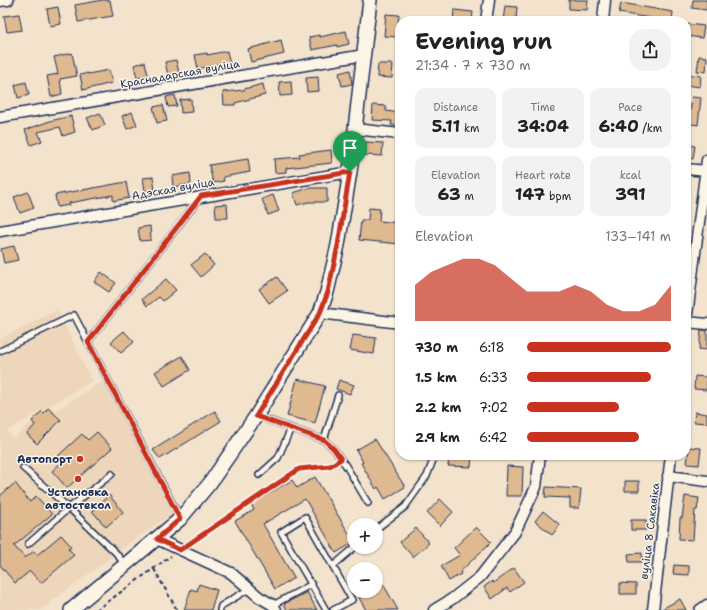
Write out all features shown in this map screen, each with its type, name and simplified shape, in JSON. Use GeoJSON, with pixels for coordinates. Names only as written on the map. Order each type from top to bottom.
{"type":"FeatureCollection","features":[{"type":"Feature","properties":{"kind":"street"},"geometry":{"type":"LineString","coordinates":[[0,1],[8,0]]}},
{"type":"Feature","properties":{"kind":"street"},"geometry":{"type":"LineString","coordinates":[[71,610],[180,519],[210,483],[256,416],[320,313],[328,292],[338,245],[350,172],[370,0]]}},
{"type":"Feature","properties":{"kind":"street"},"geometry":{"type":"LineString","coordinates":[[487,16],[489,0]]}},
{"type":"Feature","properties":{"kind":"street"},"geometry":{"type":"LineString","coordinates":[[604,16],[606,0]]}},
{"type":"Feature","properties":{"kind":"street","name":"Краснадарская вуліца"},"geometry":{"type":"LineString","coordinates":[[0,117],[364,55]]}},
{"type":"Feature","properties":{"kind":"street"},"geometry":{"type":"LineString","coordinates":[[355,129],[395,133]]}},
{"type":"Feature","properties":{"kind":"street"},"geometry":{"type":"LineString","coordinates":[[691,284],[707,160]]}},
{"type":"Feature","properties":{"kind":"street"},"geometry":{"type":"LineString","coordinates":[[691,170],[706,171]]}},
{"type":"Feature","properties":{"kind":"street","name":"Адэская вуліца"},"geometry":{"type":"LineString","coordinates":[[0,231],[350,172]]}},
{"type":"Feature","properties":{"kind":"street"},"geometry":{"type":"LineString","coordinates":[[320,313],[395,322]]}},
{"type":"Feature","properties":{"kind":"street"},"geometry":{"type":"LineString","coordinates":[[691,322],[707,324]]}},
{"type":"Feature","properties":{"kind":"street"},"geometry":{"type":"LineString","coordinates":[[434,610],[452,599],[480,577],[514,532],[536,488],[539,460]]}},
{"type":"Feature","properties":{"kind":"street","name":"вуліца 8 Сакавіка"},"geometry":{"type":"LineString","coordinates":[[653,610],[670,460]]}},
{"type":"Feature","properties":{"kind":"street"},"geometry":{"type":"LineString","coordinates":[[668,476],[707,481]]}},
{"type":"Feature","properties":{"kind":"street"},"geometry":{"type":"LineString","coordinates":[[157,539],[231,574],[274,607]]}},
{"type":"Feature","properties":{"kind":"street"},"geometry":{"type":"LineString","coordinates":[[700,610],[707,605]]}},
{"type":"Feature","properties":{"kind":"lane"},"geometry":{"type":"LineString","coordinates":[[88,342],[201,196]]}},
{"type":"Feature","properties":{"kind":"lane"},"geometry":{"type":"LineString","coordinates":[[0,351],[74,315],[180,519]]}},
{"type":"Feature","properties":{"kind":"lane"},"geometry":{"type":"LineString","coordinates":[[324,440],[338,395]]}},
{"type":"Feature","properties":{"kind":"lane"},"geometry":{"type":"LineString","coordinates":[[256,416],[324,440],[334,449],[341,459],[368,504]]}},
{"type":"Feature","properties":{"kind":"lane"},"geometry":{"type":"LineString","coordinates":[[259,475],[278,458],[291,428]]}},
{"type":"Feature","properties":{"kind":"lane"},"geometry":{"type":"LineString","coordinates":[[383,524],[406,507],[427,476],[433,460]]}},
{"type":"Feature","properties":{"kind":"lane"},"geometry":{"type":"LineString","coordinates":[[23,468],[69,508],[116,553],[125,565]]}},
{"type":"Feature","properties":{"kind":"lane"},"geometry":{"type":"LineString","coordinates":[[28,544],[69,508],[112,474]]}},
{"type":"Feature","properties":{"kind":"lane"},"geometry":{"type":"LineString","coordinates":[[326,610],[281,532],[305,517],[352,600],[333,610]]}},
{"type":"Feature","properties":{"kind":"lane"},"geometry":{"type":"LineString","coordinates":[[333,566],[347,554]]}},
{"type":"Feature","properties":{"kind":"lane"},"geometry":{"type":"LineString","coordinates":[[274,607],[312,584]]}},
{"type":"Feature","properties":{"kind":"lane"},"geometry":{"type":"LineString","coordinates":[[220,610],[221,606],[249,589]]}},
{"type":"Feature","properties":{"kind":"path"},"geometry":{"type":"LineString","coordinates":[[96,610],[180,550],[299,469],[330,466],[341,459]]}},
{"type":"Feature","properties":{"kind":"path"},"geometry":{"type":"LineString","coordinates":[[154,569],[177,610]]}},
{"type":"Feature","properties":{"kind":"shaded area"},"geometry":{"type":"Polygon","coordinates":[[[57,310],[92,381],[7,431],[14,439],[42,411],[44,412],[48,408],[52,412],[104,381],[173,513],[129,543],[41,610],[0,610],[0,339],[57,310]]]}},
{"type":"Feature","properties":{"kind":"building"},"geometry":{"type":"Polygon","coordinates":[[[110,0],[113,16],[78,22],[75,5],[110,0]]]}},
{"type":"Feature","properties":{"kind":"building"},"geometry":{"type":"Polygon","coordinates":[[[569,0],[588,0],[587,10],[569,9],[569,0]]]}},
{"type":"Feature","properties":{"kind":"building"},"geometry":{"type":"Polygon","coordinates":[[[693,0],[707,0],[707,10],[692,8],[693,0]]]}},
{"type":"Feature","properties":{"kind":"building"},"geometry":{"type":"Polygon","coordinates":[[[621,3],[673,12],[673,16],[638,16],[619,13],[621,3]]]}},
{"type":"Feature","properties":{"kind":"building"},"geometry":{"type":"Polygon","coordinates":[[[505,6],[517,7],[516,16],[504,16],[505,6]]]}},
{"type":"Feature","properties":{"kind":"building"},"geometry":{"type":"Polygon","coordinates":[[[58,7],[61,24],[50,26],[47,9],[58,7]]]}},
{"type":"Feature","properties":{"kind":"building"},"geometry":{"type":"Polygon","coordinates":[[[454,10],[473,12],[473,16],[453,16],[454,10]]]}},
{"type":"Feature","properties":{"kind":"building"},"geometry":{"type":"Polygon","coordinates":[[[19,14],[22,30],[7,32],[4,16],[19,14]]]}},
{"type":"Feature","properties":{"kind":"building"},"geometry":{"type":"Polygon","coordinates":[[[386,14],[399,15],[395,16],[395,37],[384,36],[386,14]]]}},
{"type":"Feature","properties":{"kind":"building"},"geometry":{"type":"Polygon","coordinates":[[[691,24],[704,26],[702,38],[691,37],[691,24]]]}},
{"type":"Feature","properties":{"kind":"building"},"geometry":{"type":"Polygon","coordinates":[[[346,31],[349,44],[312,50],[309,37],[320,35],[320,37],[346,31]]]}},
{"type":"Feature","properties":{"kind":"building"},"geometry":{"type":"Polygon","coordinates":[[[281,40],[284,54],[251,62],[248,49],[281,40]]]}},
{"type":"Feature","properties":{"kind":"building"},"geometry":{"type":"Polygon","coordinates":[[[227,51],[230,64],[219,67],[218,64],[198,69],[195,55],[207,53],[207,55],[227,51]]]}},
{"type":"Feature","properties":{"kind":"building"},"geometry":{"type":"Polygon","coordinates":[[[72,53],[77,76],[60,79],[62,94],[51,97],[47,76],[58,74],[54,57],[72,53]]]}},
{"type":"Feature","properties":{"kind":"building"},"geometry":{"type":"Polygon","coordinates":[[[699,56],[707,57],[706,72],[697,71],[699,56]]]}},
{"type":"Feature","properties":{"kind":"building"},"geometry":{"type":"Polygon","coordinates":[[[176,60],[179,73],[168,75],[165,62],[176,60]]]}},
{"type":"Feature","properties":{"kind":"building"},"geometry":{"type":"Polygon","coordinates":[[[145,62],[148,75],[137,78],[134,65],[145,62]]]}},
{"type":"Feature","properties":{"kind":"building"},"geometry":{"type":"Polygon","coordinates":[[[378,64],[393,64],[392,78],[377,77],[378,64]]]}},
{"type":"Feature","properties":{"kind":"building"},"geometry":{"type":"Polygon","coordinates":[[[109,70],[112,83],[83,90],[80,75],[109,70]]]}},
{"type":"Feature","properties":{"kind":"building"},"geometry":{"type":"Polygon","coordinates":[[[350,70],[352,84],[342,86],[339,73],[350,70]]]}},
{"type":"Feature","properties":{"kind":"building"},"geometry":{"type":"Polygon","coordinates":[[[691,75],[701,76],[700,87],[691,86],[691,75]]]}},
{"type":"Feature","properties":{"kind":"building"},"geometry":{"type":"Polygon","coordinates":[[[318,77],[319,91],[307,92],[306,78],[318,77]]]}},
{"type":"Feature","properties":{"kind":"building"},"geometry":{"type":"Polygon","coordinates":[[[291,81],[292,95],[280,96],[279,82],[291,81]]]}},
{"type":"Feature","properties":{"kind":"building"},"geometry":{"type":"Polygon","coordinates":[[[26,82],[29,95],[18,98],[15,85],[26,82]]]}},
{"type":"Feature","properties":{"kind":"building"},"geometry":{"type":"Polygon","coordinates":[[[263,84],[265,95],[235,103],[235,105],[224,105],[223,92],[244,90],[263,84]]]}},
{"type":"Feature","properties":{"kind":"building"},"geometry":{"type":"Polygon","coordinates":[[[175,95],[177,106],[168,107],[166,97],[175,95]]]}},
{"type":"Feature","properties":{"kind":"building"},"geometry":{"type":"Polygon","coordinates":[[[692,97],[701,98],[698,125],[691,124],[692,97]]]}},
{"type":"Feature","properties":{"kind":"building"},"geometry":{"type":"Polygon","coordinates":[[[191,99],[192,112],[181,113],[180,100],[191,99]]]}},
{"type":"Feature","properties":{"kind":"building"},"geometry":{"type":"Polygon","coordinates":[[[163,105],[167,121],[157,123],[153,107],[163,105]]]}},
{"type":"Feature","properties":{"kind":"building"},"geometry":{"type":"Polygon","coordinates":[[[373,105],[386,106],[386,111],[395,112],[395,125],[391,125],[392,121],[372,120],[373,105]]]}},
{"type":"Feature","properties":{"kind":"building"},"geometry":{"type":"Polygon","coordinates":[[[132,112],[137,125],[127,129],[122,116],[132,112]]]}},
{"type":"Feature","properties":{"kind":"building"},"geometry":{"type":"Polygon","coordinates":[[[100,113],[105,125],[93,130],[87,118],[100,113]]]}},
{"type":"Feature","properties":{"kind":"building"},"geometry":{"type":"Polygon","coordinates":[[[71,116],[75,132],[63,136],[60,127],[38,132],[42,141],[31,145],[25,130],[50,121],[71,116]]]}},
{"type":"Feature","properties":{"kind":"building"},"geometry":{"type":"Polygon","coordinates":[[[366,142],[383,143],[382,156],[365,155],[366,142]]]}},
{"type":"Feature","properties":{"kind":"building"},"geometry":{"type":"Polygon","coordinates":[[[691,146],[695,146],[693,159],[691,159],[691,146]]]}},
{"type":"Feature","properties":{"kind":"building"},"geometry":{"type":"Polygon","coordinates":[[[331,150],[332,163],[286,168],[286,172],[275,173],[274,159],[300,157],[299,154],[331,150]]]}},
{"type":"Feature","properties":{"kind":"building"},"geometry":{"type":"Polygon","coordinates":[[[248,159],[250,172],[223,177],[224,181],[213,183],[209,165],[248,159]]]}},
{"type":"Feature","properties":{"kind":"building"},"geometry":{"type":"Polygon","coordinates":[[[190,173],[191,184],[173,187],[172,176],[190,173]]]}},
{"type":"Feature","properties":{"kind":"building"},"geometry":{"type":"Polygon","coordinates":[[[153,177],[155,190],[145,191],[143,178],[153,177]]]}},
{"type":"Feature","properties":{"kind":"building"},"geometry":{"type":"Polygon","coordinates":[[[126,182],[129,198],[113,201],[113,195],[69,203],[70,205],[57,207],[55,195],[126,182]]]}},
{"type":"Feature","properties":{"kind":"building"},"geometry":{"type":"Polygon","coordinates":[[[309,188],[327,188],[327,202],[308,202],[297,205],[293,193],[309,188]]]}},
{"type":"Feature","properties":{"kind":"building"},"geometry":{"type":"Polygon","coordinates":[[[28,192],[34,208],[20,213],[14,197],[28,192]]]}},
{"type":"Feature","properties":{"kind":"building"},"geometry":{"type":"Polygon","coordinates":[[[273,195],[279,211],[268,215],[262,199],[273,195]]]}},
{"type":"Feature","properties":{"kind":"building"},"geometry":{"type":"Polygon","coordinates":[[[227,204],[228,218],[216,218],[215,205],[227,204]]]}},
{"type":"Feature","properties":{"kind":"building"},"geometry":{"type":"Polygon","coordinates":[[[369,208],[380,209],[379,221],[395,223],[395,244],[359,240],[361,220],[368,220],[369,208]]]}},
{"type":"Feature","properties":{"kind":"building"},"geometry":{"type":"Polygon","coordinates":[[[150,226],[151,240],[140,241],[138,228],[150,226]]]}},
{"type":"Feature","properties":{"kind":"building"},"geometry":{"type":"Polygon","coordinates":[[[14,246],[18,260],[4,263],[1,249],[14,246]]]}},
{"type":"Feature","properties":{"kind":"building"},"geometry":{"type":"Polygon","coordinates":[[[205,254],[214,265],[201,277],[191,265],[205,254]]]}},
{"type":"Feature","properties":{"kind":"building"},"geometry":{"type":"Polygon","coordinates":[[[101,272],[116,283],[109,292],[94,282],[101,272]]]}},
{"type":"Feature","properties":{"kind":"building"},"geometry":{"type":"Polygon","coordinates":[[[277,277],[287,291],[269,303],[259,289],[277,277]]]}},
{"type":"Feature","properties":{"kind":"building"},"geometry":{"type":"Polygon","coordinates":[[[166,279],[176,290],[163,301],[159,297],[147,306],[142,299],[166,279]]]}},
{"type":"Feature","properties":{"kind":"building"},"geometry":{"type":"Polygon","coordinates":[[[701,330],[707,330],[707,350],[699,349],[701,330]]]}},
{"type":"Feature","properties":{"kind":"building"},"geometry":{"type":"Polygon","coordinates":[[[124,331],[134,342],[121,353],[111,342],[124,331]]]}},
{"type":"Feature","properties":{"kind":"building"},"geometry":{"type":"Polygon","coordinates":[[[353,335],[376,338],[374,354],[350,350],[353,335]]]}},
{"type":"Feature","properties":{"kind":"building"},"geometry":{"type":"Polygon","coordinates":[[[182,356],[190,370],[164,386],[155,372],[182,356]]]}},
{"type":"Feature","properties":{"kind":"building"},"geometry":{"type":"Polygon","coordinates":[[[695,376],[707,377],[707,390],[694,389],[695,376]]]}},
{"type":"Feature","properties":{"kind":"building"},"geometry":{"type":"Polygon","coordinates":[[[297,379],[325,386],[315,423],[287,416],[297,379]]]}},
{"type":"Feature","properties":{"kind":"building"},"geometry":{"type":"Polygon","coordinates":[[[339,380],[354,385],[350,394],[336,389],[339,380]]]}},
{"type":"Feature","properties":{"kind":"building"},"geometry":{"type":"Polygon","coordinates":[[[48,408],[61,420],[37,444],[27,434],[35,425],[32,421],[42,411],[44,413],[48,408]]]}},
{"type":"Feature","properties":{"kind":"building"},"geometry":{"type":"Polygon","coordinates":[[[215,411],[221,421],[160,459],[153,450],[215,411]]]}},
{"type":"Feature","properties":{"kind":"building"},"geometry":{"type":"Polygon","coordinates":[[[695,412],[707,414],[707,423],[694,422],[695,412]]]}},
{"type":"Feature","properties":{"kind":"building","name":"Автопорт"},"geometry":{"type":"Polygon","coordinates":[[[97,432],[112,448],[67,488],[52,471],[63,461],[58,456],[82,434],[88,440],[97,432]]]}},
{"type":"Feature","properties":{"kind":"building"},"geometry":{"type":"Polygon","coordinates":[[[375,439],[405,487],[385,499],[378,487],[376,489],[361,463],[363,462],[356,450],[375,439]]]}},
{"type":"Feature","properties":{"kind":"building"},"geometry":{"type":"Polygon","coordinates":[[[691,447],[701,448],[699,465],[687,464],[687,460],[691,460],[691,447]]]}},
{"type":"Feature","properties":{"kind":"building"},"geometry":{"type":"Polygon","coordinates":[[[449,460],[472,460],[471,467],[448,466],[449,460]]]}},
{"type":"Feature","properties":{"kind":"building"},"geometry":{"type":"Polygon","coordinates":[[[507,466],[523,467],[522,496],[506,496],[507,466]]]}},
{"type":"Feature","properties":{"kind":"building"},"geometry":{"type":"Polygon","coordinates":[[[315,477],[347,530],[347,546],[336,553],[305,499],[263,524],[294,578],[275,589],[235,521],[254,510],[251,504],[292,480],[297,488],[315,477]]]}},
{"type":"Feature","properties":{"kind":"building"},"geometry":{"type":"Polygon","coordinates":[[[625,481],[639,481],[639,491],[625,491],[625,481]]]}},
{"type":"Feature","properties":{"kind":"building"},"geometry":{"type":"Polygon","coordinates":[[[15,483],[30,502],[36,496],[52,514],[14,546],[25,558],[34,551],[37,555],[61,535],[71,546],[68,548],[74,555],[41,583],[30,571],[15,583],[0,565],[0,496],[15,483]]]}},
{"type":"Feature","properties":{"kind":"building"},"geometry":{"type":"Polygon","coordinates":[[[546,487],[581,489],[579,508],[570,508],[570,498],[545,497],[546,487]]]}},
{"type":"Feature","properties":{"kind":"building"},"geometry":{"type":"Polygon","coordinates":[[[109,495],[123,512],[106,527],[92,511],[109,495]]]}},
{"type":"Feature","properties":{"kind":"building"},"geometry":{"type":"Polygon","coordinates":[[[685,496],[699,498],[697,510],[695,510],[693,540],[679,539],[680,518],[682,518],[685,496]]]}},
{"type":"Feature","properties":{"kind":"building"},"geometry":{"type":"Polygon","coordinates":[[[440,499],[453,512],[440,526],[427,513],[440,499]]]}},
{"type":"Feature","properties":{"kind":"building"},"geometry":{"type":"Polygon","coordinates":[[[543,511],[560,525],[552,535],[535,521],[543,511]]]}},
{"type":"Feature","properties":{"kind":"building"},"geometry":{"type":"Polygon","coordinates":[[[631,520],[646,520],[646,530],[631,530],[631,520]]]}},
{"type":"Feature","properties":{"kind":"building"},"geometry":{"type":"Polygon","coordinates":[[[476,527],[491,542],[460,572],[461,574],[449,581],[441,566],[460,555],[454,548],[476,527]]]}},
{"type":"Feature","properties":{"kind":"building"},"geometry":{"type":"Polygon","coordinates":[[[416,528],[429,543],[413,557],[400,542],[416,528]]]}},
{"type":"Feature","properties":{"kind":"building"},"geometry":{"type":"Polygon","coordinates":[[[642,553],[642,562],[629,562],[628,554],[642,553]]]}},
{"type":"Feature","properties":{"kind":"building"},"geometry":{"type":"Polygon","coordinates":[[[674,565],[689,566],[689,575],[673,574],[674,565]]]}},
{"type":"Feature","properties":{"kind":"building"},"geometry":{"type":"Polygon","coordinates":[[[514,568],[524,582],[510,592],[507,588],[492,599],[484,587],[492,581],[493,583],[514,568]]]}},
{"type":"Feature","properties":{"kind":"building"},"geometry":{"type":"Polygon","coordinates":[[[620,583],[636,584],[636,594],[620,594],[620,583]]]}},
{"type":"Feature","properties":{"kind":"building"},"geometry":{"type":"Polygon","coordinates":[[[199,584],[217,590],[211,610],[184,610],[191,589],[197,591],[199,584]]]}},
{"type":"Feature","properties":{"kind":"building"},"geometry":{"type":"Polygon","coordinates":[[[383,584],[398,610],[366,610],[359,598],[383,598],[383,584]]]}},
{"type":"Feature","properties":{"kind":"building"},"geometry":{"type":"Polygon","coordinates":[[[307,592],[317,610],[287,610],[284,604],[307,592]]]}},
{"type":"Feature","properties":{"kind":"building"},"geometry":{"type":"Polygon","coordinates":[[[680,599],[686,610],[660,610],[680,599]]]}},
{"type":"Feature","properties":{"kind":"place","name":"Автопорт"},"geometry":{"type":"Point","coordinates":[80,459]}},
{"type":"Feature","properties":{"kind":"place","name":"Установка автостекол"},"geometry":{"type":"Point","coordinates":[78,479]}},
{"type":"Feature","properties":{"kind":"route"},"geometry":{"type":"LineString","coordinates":[[350,172],[338,245],[328,292],[320,313],[256,416],[324,440],[334,449],[341,459],[330,466],[299,469],[180,550],[157,539],[180,519],[88,342],[201,196],[350,172]]}}]}
